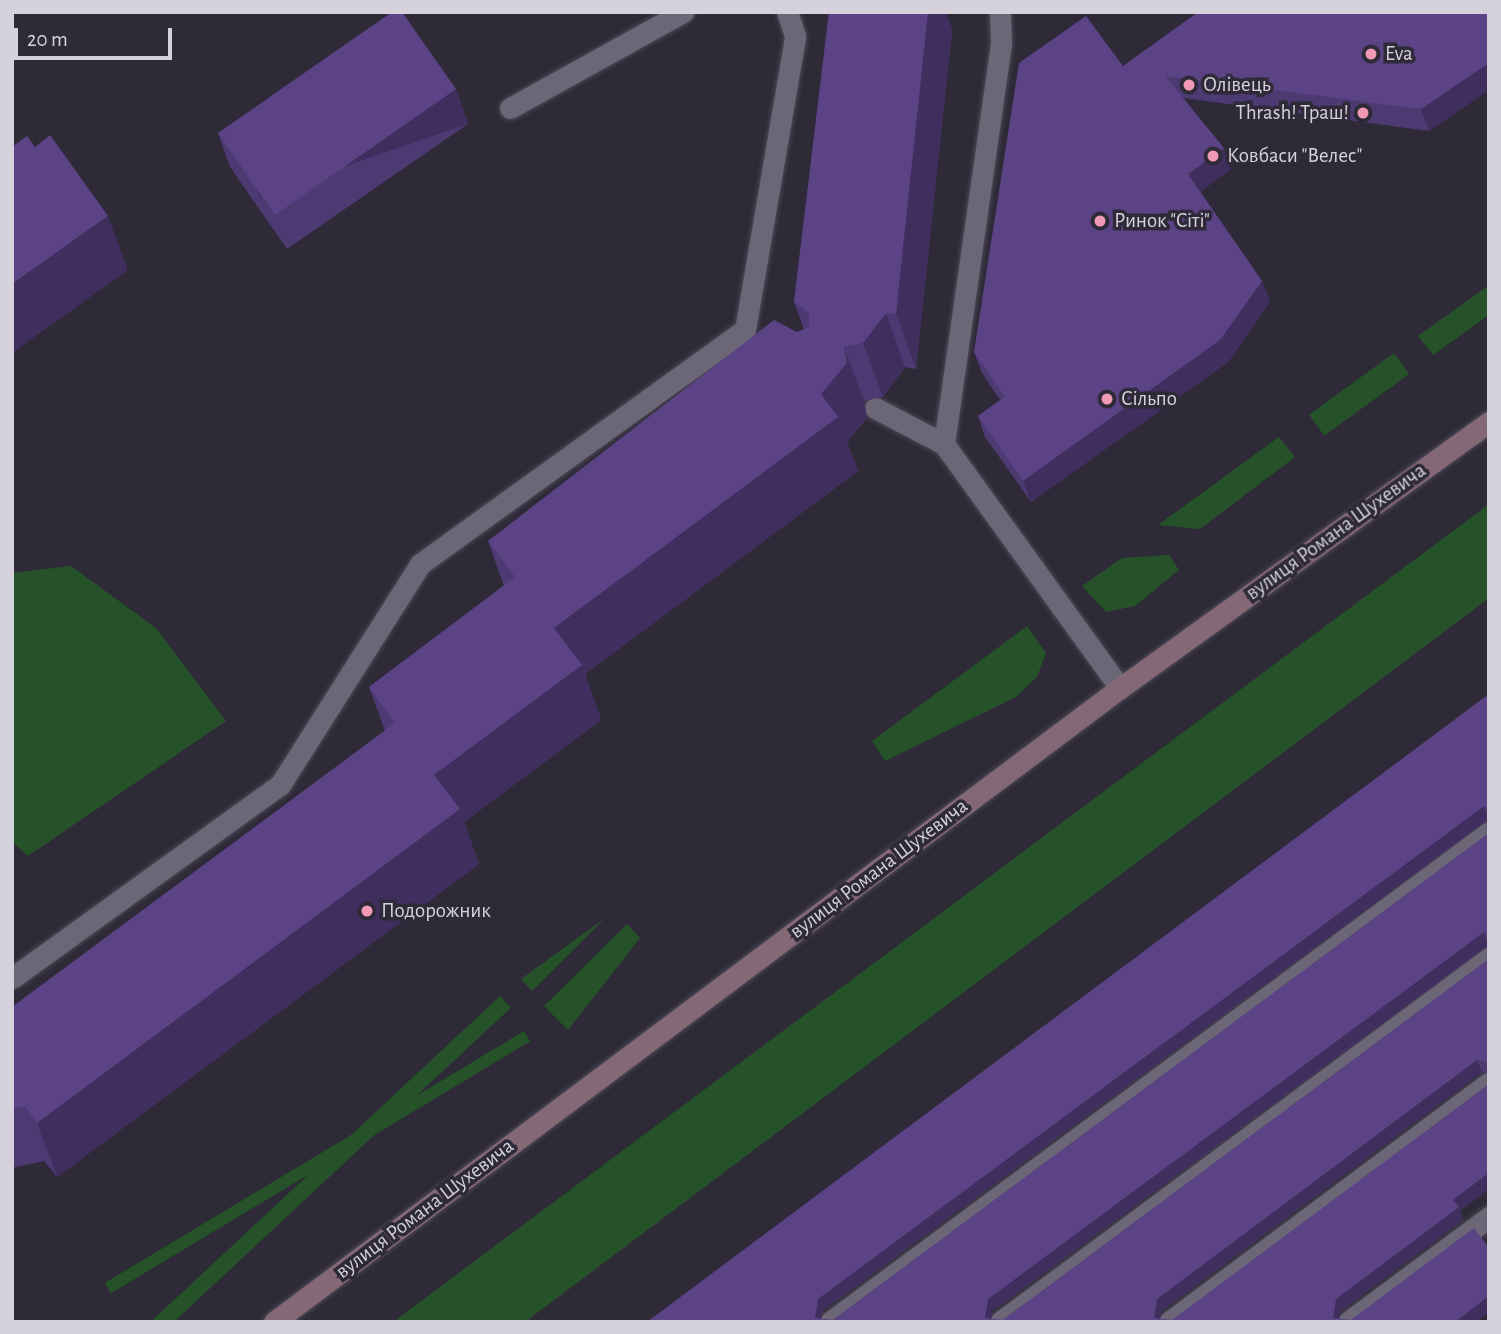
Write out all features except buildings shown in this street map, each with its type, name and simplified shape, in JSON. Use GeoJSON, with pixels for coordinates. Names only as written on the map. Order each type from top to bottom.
{"type":"FeatureCollection","features":[{"type":"Feature","properties":{"kind":"main road","name":"вулиця Романа Шухевича"},"geometry":{"type":"LineString","coordinates":[[274,1322],[1119,688],[1489,422]]}},
{"type":"Feature","properties":{"kind":"lane"},"geometry":{"type":"LineString","coordinates":[[510,108],[683,12]]}},
{"type":"Feature","properties":{"kind":"lane"},"geometry":{"type":"LineString","coordinates":[[12,978],[281,785],[420,564],[746,330],[795,36],[787,12]]}},
{"type":"Feature","properties":{"kind":"lane"},"geometry":{"type":"LineString","coordinates":[[944,444],[1001,43],[1000,12]]}},
{"type":"Feature","properties":{"kind":"lane"},"geometry":{"type":"LineString","coordinates":[[746,330],[766,343]]}},
{"type":"Feature","properties":{"kind":"lane"},"geometry":{"type":"LineString","coordinates":[[874,408],[944,444],[1119,688]]}},
{"type":"Feature","properties":{"kind":"lane"},"geometry":{"type":"LineString","coordinates":[[830,1322],[1489,832]]}},
{"type":"Feature","properties":{"kind":"lane"},"geometry":{"type":"LineString","coordinates":[[1000,1322],[1489,958]]}},
{"type":"Feature","properties":{"kind":"lane"},"geometry":{"type":"LineString","coordinates":[[1170,1322],[1489,1083]]}},
{"type":"Feature","properties":{"kind":"lane"},"geometry":{"type":"LineString","coordinates":[[1348,1322],[1489,1217]]}},
{"type":"Feature","properties":{"kind":"green space"},"geometry":{"type":"Polygon","coordinates":[[[1489,285],[1489,315],[1433,355],[1418,336],[1489,285]]]}},
{"type":"Feature","properties":{"kind":"green space"},"geometry":{"type":"Polygon","coordinates":[[[1394,353],[1409,374],[1324,436],[1309,415],[1394,353]]]}},
{"type":"Feature","properties":{"kind":"green space"},"geometry":{"type":"Polygon","coordinates":[[[1279,437],[1295,457],[1200,529],[1158,525],[1279,437]]]}},
{"type":"Feature","properties":{"kind":"green space"},"geometry":{"type":"Polygon","coordinates":[[[1489,504],[1489,598],[525,1322],[393,1322],[1489,504]]]}},
{"type":"Feature","properties":{"kind":"green space"},"geometry":{"type":"Polygon","coordinates":[[[1169,555],[1179,570],[1135,606],[1106,612],[1082,586],[1122,558],[1169,555]]]}},
{"type":"Feature","properties":{"kind":"green space"},"geometry":{"type":"Polygon","coordinates":[[[71,566],[156,628],[226,721],[28,856],[12,842],[12,573],[71,566]]]}},
{"type":"Feature","properties":{"kind":"green space"},"geometry":{"type":"Polygon","coordinates":[[[1027,626],[1046,653],[1037,677],[1016,697],[885,761],[872,741],[1027,626]]]}},
{"type":"Feature","properties":{"kind":"green space"},"geometry":{"type":"Polygon","coordinates":[[[605,918],[532,991],[521,979],[605,918]]]}},
{"type":"Feature","properties":{"kind":"green space"},"geometry":{"type":"Polygon","coordinates":[[[627,924],[640,938],[568,1030],[544,1006],[627,924]]]}},
{"type":"Feature","properties":{"kind":"green space"},"geometry":{"type":"Polygon","coordinates":[[[500,996],[511,1008],[174,1322],[150,1322],[500,996]]]}},
{"type":"Feature","properties":{"kind":"green space"},"geometry":{"type":"Polygon","coordinates":[[[524,1031],[530,1041],[111,1293],[105,1283],[524,1031]]]}},
{"type":"Feature","properties":{"kind":"place","name":"Eva"},"geometry":{"type":"Point","coordinates":[1371,54]}},
{"type":"Feature","properties":{"kind":"place","name":"Олівець"},"geometry":{"type":"Point","coordinates":[1189,85]}},
{"type":"Feature","properties":{"kind":"place","name":"Thrash! Траш!"},"geometry":{"type":"Point","coordinates":[1363,113]}},
{"type":"Feature","properties":{"kind":"place","name":"Ковбаси \"Велес\""},"geometry":{"type":"Point","coordinates":[1213,156]}},
{"type":"Feature","properties":{"kind":"place","name":"Ринок \"Сіті\""},"geometry":{"type":"Point","coordinates":[1100,221]}},
{"type":"Feature","properties":{"kind":"place","name":"Сільпо"},"geometry":{"type":"Point","coordinates":[1107,399]}},
{"type":"Feature","properties":{"kind":"place","name":"Подорожник"},"geometry":{"type":"Point","coordinates":[367,911]}}]}
